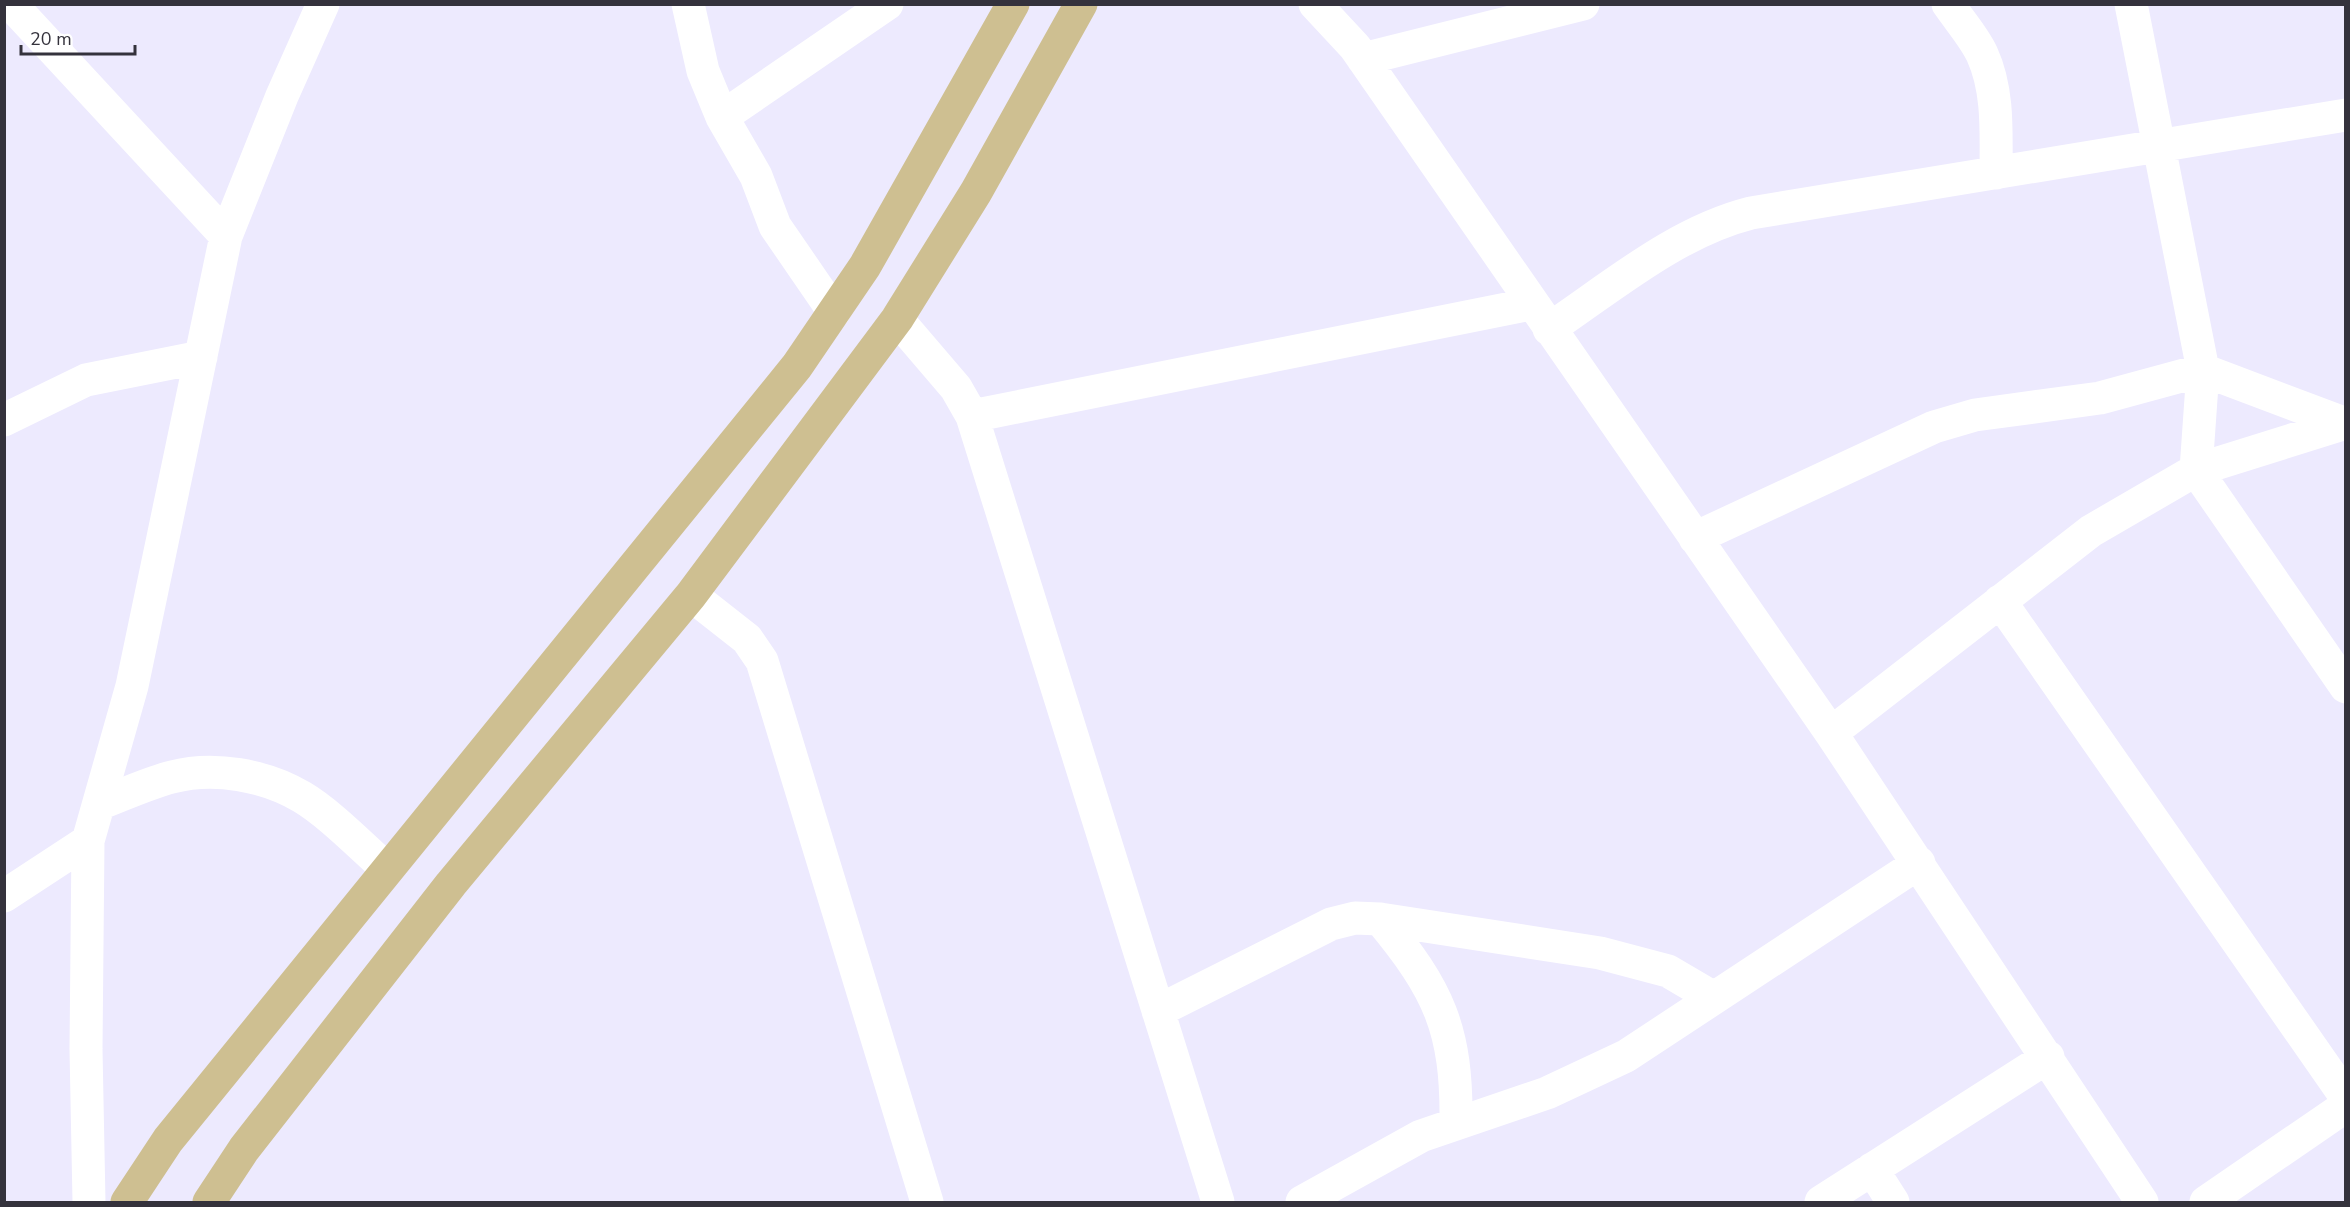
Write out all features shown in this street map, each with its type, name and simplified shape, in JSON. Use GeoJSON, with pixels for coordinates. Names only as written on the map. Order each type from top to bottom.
{"type":"FeatureCollection","features":[{"type":"Feature","properties":{"kind":"main road"},"geometry":{"type":"LineString","coordinates":[[209,1203],[244,1149],[452,884],[691,595],[897,319],[976,192],[1081,4]]}},
{"type":"Feature","properties":{"kind":"main road"},"geometry":{"type":"LineString","coordinates":[[127,1203],[168,1140],[386,868],[797,366],[865,266],[1007,6]]}},
{"type":"Feature","properties":{"kind":"street"},"geometry":{"type":"LineString","coordinates":[[11,4],[226,236]]}},
{"type":"Feature","properties":{"kind":"street"},"geometry":{"type":"LineString","coordinates":[[88,1203],[86,1049],[88,841],[132,686],[226,236],[282,96],[323,4]]}},
{"type":"Feature","properties":{"kind":"street"},"geometry":{"type":"LineString","coordinates":[[688,4],[703,72],[722,117],[756,176],[775,226],[834,312]]}},
{"type":"Feature","properties":{"kind":"street"},"geometry":{"type":"LineString","coordinates":[[722,117],[887,4]]}},
{"type":"Feature","properties":{"kind":"street"},"geometry":{"type":"LineString","coordinates":[[1315,4],[1363,59],[1831,733],[2048,1057],[2142,1203]]}},
{"type":"Feature","properties":{"kind":"street"},"geometry":{"type":"LineString","coordinates":[[1363,59],[1583,4]]}},
{"type":"Feature","properties":{"kind":"street"},"geometry":{"type":"LineString","coordinates":[[1948,4],[1982,53],[1991,82],[1996,121],[1996,173]]}},
{"type":"Feature","properties":{"kind":"street"},"geometry":{"type":"LineString","coordinates":[[2131,4],[2203,370],[2196,470],[2332,643],[2346,687]]}},
{"type":"Feature","properties":{"kind":"street"},"geometry":{"type":"LineString","coordinates":[[972,416],[1540,316],[1718,221],[1751,213],[2345,115]]}},
{"type":"Feature","properties":{"kind":"street"},"geometry":{"type":"LineString","coordinates":[[897,319],[956,388],[972,416],[1218,1203]]}},
{"type":"Feature","properties":{"kind":"street"},"geometry":{"type":"LineString","coordinates":[[4,420],[86,380],[201,357]]}},
{"type":"Feature","properties":{"kind":"street"},"geometry":{"type":"LineString","coordinates":[[1695,538],[1934,427],[1975,416],[2100,398],[2203,370],[2345,423]]}},
{"type":"Feature","properties":{"kind":"street"},"geometry":{"type":"LineString","coordinates":[[1831,733],[2091,531],[2196,470],[2345,423]]}},
{"type":"Feature","properties":{"kind":"street"},"geometry":{"type":"LineString","coordinates":[[691,595],[747,639],[762,661],[927,1203]]}},
{"type":"Feature","properties":{"kind":"street"},"geometry":{"type":"LineString","coordinates":[[2000,601],[2346,1097]]}},
{"type":"Feature","properties":{"kind":"street"},"geometry":{"type":"LineString","coordinates":[[99,804],[173,776],[209,772],[255,778],[304,798],[386,868]]}},
{"type":"Feature","properties":{"kind":"street"},"geometry":{"type":"LineString","coordinates":[[4,896],[88,841]]}},
{"type":"Feature","properties":{"kind":"street"},"geometry":{"type":"LineString","coordinates":[[1302,1203],[1421,1136],[1577,1080],[1626,1056],[1919,863]]}},
{"type":"Feature","properties":{"kind":"street"},"geometry":{"type":"LineString","coordinates":[[1158,1011],[1331,924],[1355,918],[1380,919],[1600,953],[1668,971],[1714,998]]}},
{"type":"Feature","properties":{"kind":"street"},"geometry":{"type":"LineString","coordinates":[[1380,919],[1411,957],[1437,1000],[1451,1047],[1456,1077],[1456,1122]]}},
{"type":"Feature","properties":{"kind":"street"},"geometry":{"type":"LineString","coordinates":[[1821,1203],[2048,1057]]}},
{"type":"Feature","properties":{"kind":"street"},"geometry":{"type":"LineString","coordinates":[[2206,1203],[2346,1106]]}},
{"type":"Feature","properties":{"kind":"street"},"geometry":{"type":"LineString","coordinates":[[1872,1169],[1893,1203]]}}]}
